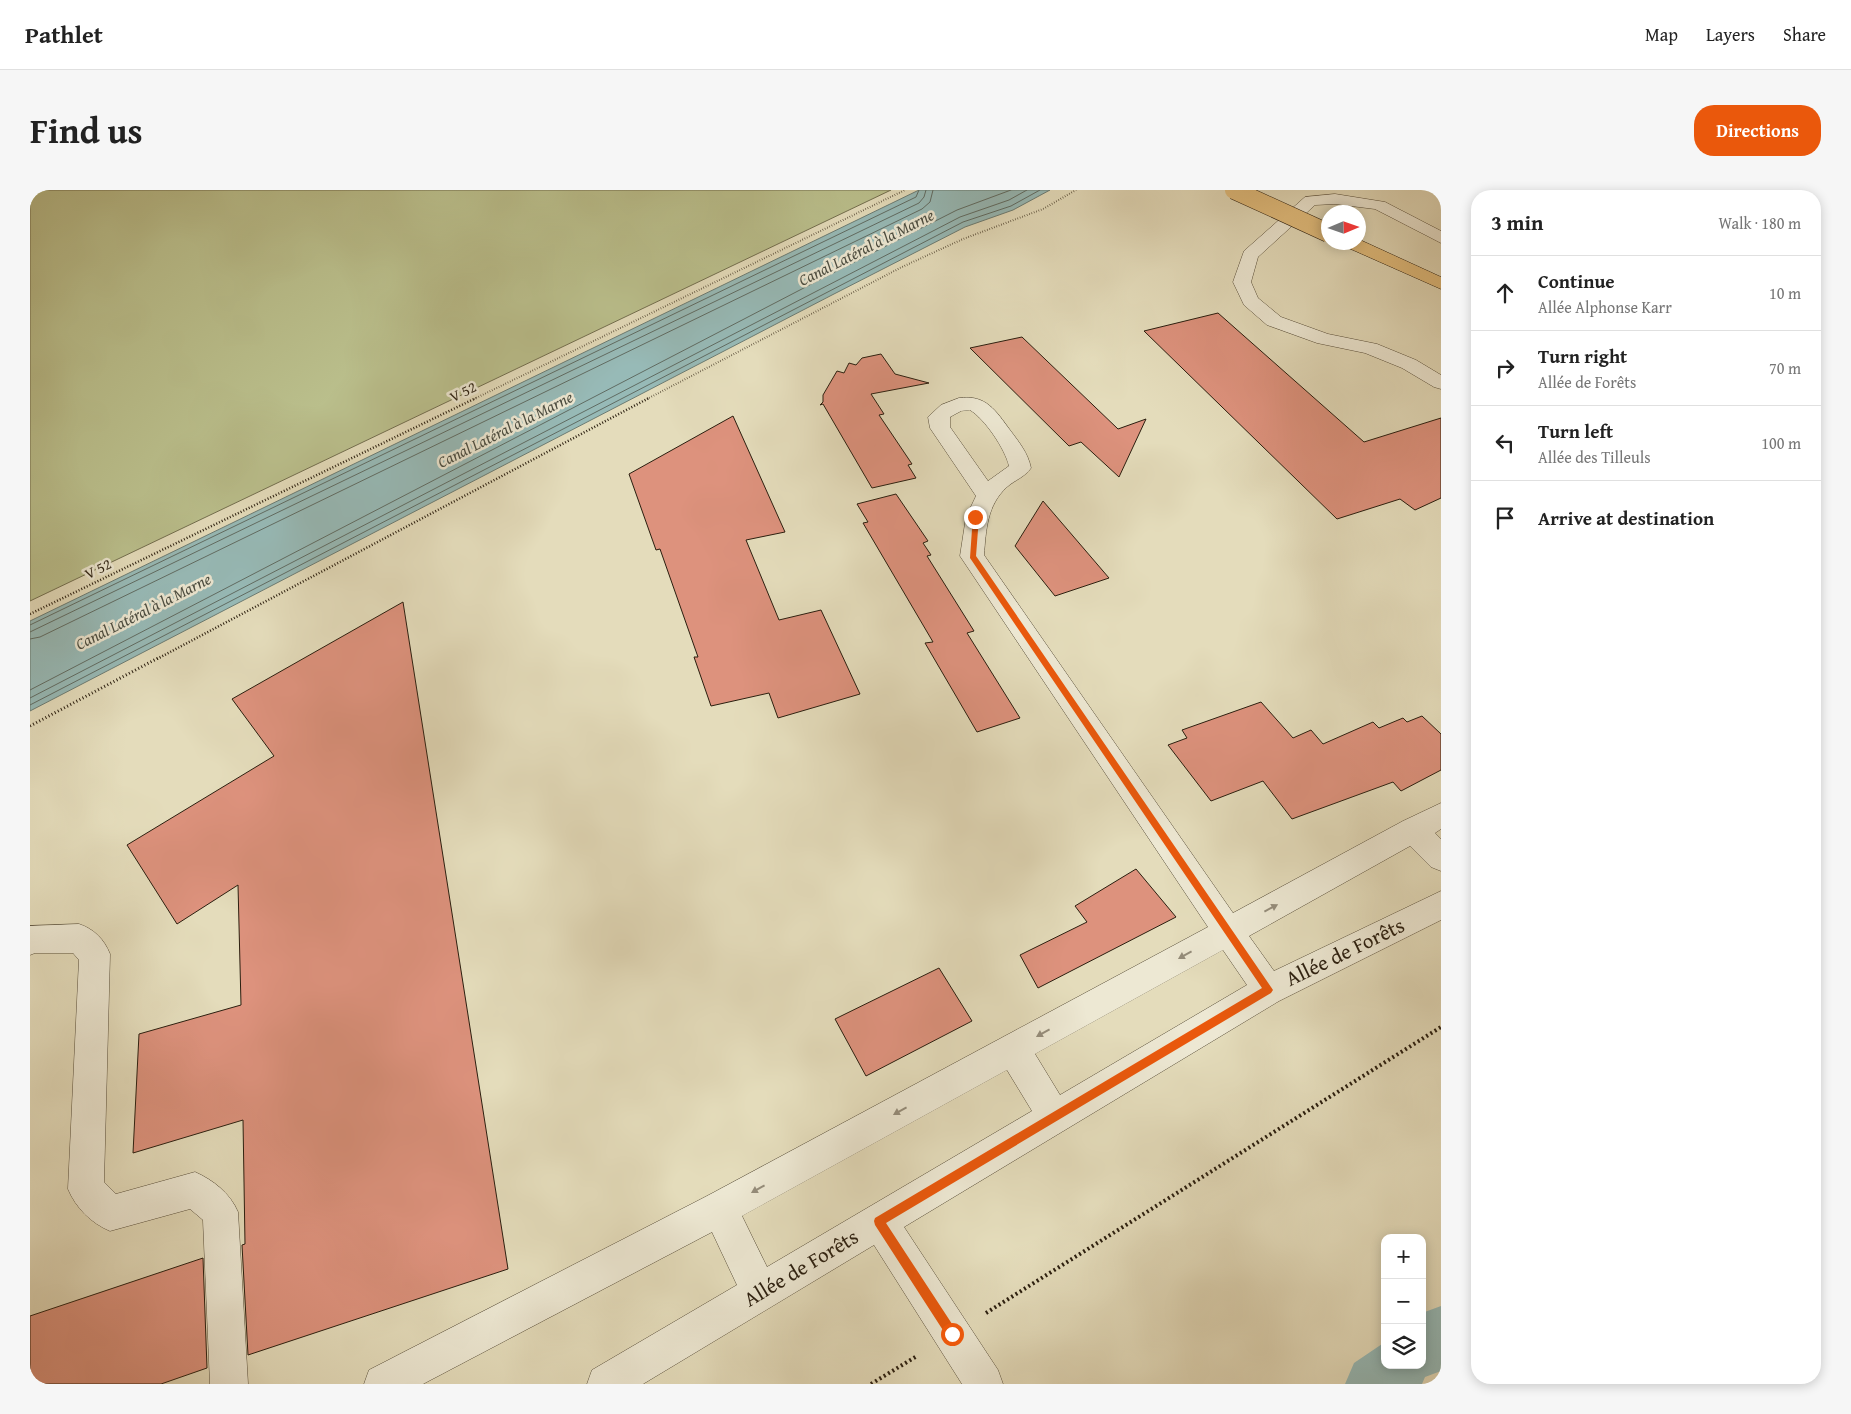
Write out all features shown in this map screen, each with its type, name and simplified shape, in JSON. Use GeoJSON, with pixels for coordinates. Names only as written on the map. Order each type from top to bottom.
{"type":"FeatureCollection","features":[{"type":"Feature","properties":{"kind":"main road"},"geometry":{"type":"LineString","coordinates":[[1234,190],[1321,230]]}},
{"type":"Feature","properties":{"kind":"main road"},"geometry":{"type":"LineString","coordinates":[[1366,249],[1441,284]]}},
{"type":"Feature","properties":{"kind":"street"},"geometry":{"type":"LineString","coordinates":[[1441,238],[1379,205],[1335,199],[1311,200],[1250,255],[1242,282],[1250,301],[1274,321],[1324,339],[1370,348],[1409,364],[1441,384]]}},
{"type":"Feature","properties":{"kind":"street"},"geometry":{"type":"LineString","coordinates":[[988,496],[975,517],[972,556],[1268,990]]}},
{"type":"Feature","properties":{"kind":"street"},"geometry":{"type":"LineString","coordinates":[[383,1384],[720,1209],[1441,815]]}},
{"type":"Feature","properties":{"kind":"street"},"geometry":{"type":"LineString","coordinates":[[1413,830],[1441,858]]}},
{"type":"Feature","properties":{"kind":"street","name":"Allée de Forêts"},"geometry":{"type":"LineString","coordinates":[[606,1384],[1268,990],[1441,905]]}},
{"type":"Feature","properties":{"kind":"street"},"geometry":{"type":"LineString","coordinates":[[30,941],[34,939],[79,938],[96,954],[86,1189],[110,1213],[195,1190],[220,1212],[229,1384]]}},
{"type":"Feature","properties":{"kind":"street"},"geometry":{"type":"LineString","coordinates":[[1013,1050],[1055,1117]]}},
{"type":"Feature","properties":{"kind":"street"},"geometry":{"type":"LineString","coordinates":[[720,1209],[760,1293]]}},
{"type":"Feature","properties":{"kind":"street"},"geometry":{"type":"LineString","coordinates":[[879,1221],[984,1384]]}},
{"type":"Feature","properties":{"kind":"path","name":"V 52"},"geometry":{"type":"LineString","coordinates":[[30,614],[905,190]]}},
{"type":"Feature","properties":{"kind":"path"},"geometry":{"type":"LineString","coordinates":[[30,726],[781,328],[902,267],[963,240],[1043,209],[1076,190]]}},
{"type":"Feature","properties":{"kind":"path"},"geometry":{"type":"LineString","coordinates":[[871,1384],[1441,1028]]}},
{"type":"Feature","properties":{"kind":"green space"},"geometry":{"type":"Polygon","coordinates":[[[30,190],[891,190],[30,601],[30,190]]]}},
{"type":"Feature","properties":{"kind":"water","name":"Canal Latéral à la Marne"},"geometry":{"type":"Polygon","coordinates":[[[919,190],[1050,190],[1013,210],[965,227],[30,711],[30,621],[919,190]]]}},
{"type":"Feature","properties":{"kind":"building"},"geometry":{"type":"Polygon","coordinates":[[[1218,313],[1364,442],[1441,418],[1441,498],[1415,510],[1400,499],[1337,519],[1144,331],[1218,313]]]}},
{"type":"Feature","properties":{"kind":"building"},"geometry":{"type":"Polygon","coordinates":[[[1022,337],[1118,429],[1146,419],[1119,477],[1081,442],[1069,446],[970,348],[1022,337]]]}},
{"type":"Feature","properties":{"kind":"building"},"geometry":{"type":"Polygon","coordinates":[[[881,354],[895,374],[929,383],[871,394],[884,414],[879,415],[912,464],[908,465],[916,478],[872,488],[823,404],[820,405],[823,402],[823,395],[837,371],[844,373],[849,363],[856,365],[862,358],[881,354]]]}},
{"type":"Feature","properties":{"kind":"building"},"geometry":{"type":"Polygon","coordinates":[[[733,416],[785,532],[746,540],[779,620],[821,610],[860,694],[778,718],[769,693],[711,706],[694,657],[698,657],[660,549],[656,550],[629,474],[733,416]]]}},
{"type":"Feature","properties":{"kind":"building"},"geometry":{"type":"Polygon","coordinates":[[[896,494],[928,541],[923,543],[931,555],[927,556],[974,631],[967,633],[1020,718],[977,732],[925,643],[933,642],[863,523],[868,522],[857,504],[896,494]]]}},
{"type":"Feature","properties":{"kind":"building"},"geometry":{"type":"Polygon","coordinates":[[[1043,501],[1109,578],[1055,596],[1015,546],[1043,501]]]}},
{"type":"Feature","properties":{"kind":"building"},"geometry":{"type":"Polygon","coordinates":[[[403,602],[508,1269],[248,1355],[242,1245],[245,1244],[243,1120],[133,1153],[139,1034],[241,1005],[238,885],[177,924],[127,845],[274,756],[232,699],[403,602]]]}},
{"type":"Feature","properties":{"kind":"building"},"geometry":{"type":"Polygon","coordinates":[[[1261,702],[1293,738],[1311,730],[1323,744],[1373,722],[1379,728],[1403,718],[1407,722],[1422,716],[1441,734],[1441,770],[1401,791],[1393,782],[1292,819],[1263,781],[1211,801],[1168,745],[1187,738],[1182,730],[1261,702]]]}},
{"type":"Feature","properties":{"kind":"building"},"geometry":{"type":"Polygon","coordinates":[[[1136,869],[1176,917],[1038,988],[1020,955],[1087,922],[1075,906],[1136,869]]]}},
{"type":"Feature","properties":{"kind":"building"},"geometry":{"type":"Polygon","coordinates":[[[939,968],[972,1021],[866,1076],[835,1019],[939,968]]]}},
{"type":"Feature","properties":{"kind":"building"},"geometry":{"type":"Polygon","coordinates":[[[203,1258],[207,1368],[161,1384],[30,1384],[30,1316],[203,1258]]]}},
{"type":"Feature","properties":{"kind":"waterway"},"geometry":{"type":"LineString","coordinates":[[1426,1346],[1441,1335]]}},
{"type":"Feature","properties":{"kind":"waterway"},"geometry":{"type":"LineString","coordinates":[[1375,1384],[1395,1369]]}},
{"type":"Feature","properties":{"kind":"route"},"geometry":{"type":"LineString","coordinates":[[952,1334],[879,1221],[1268,990],[972,556],[975,517]]}}]}
